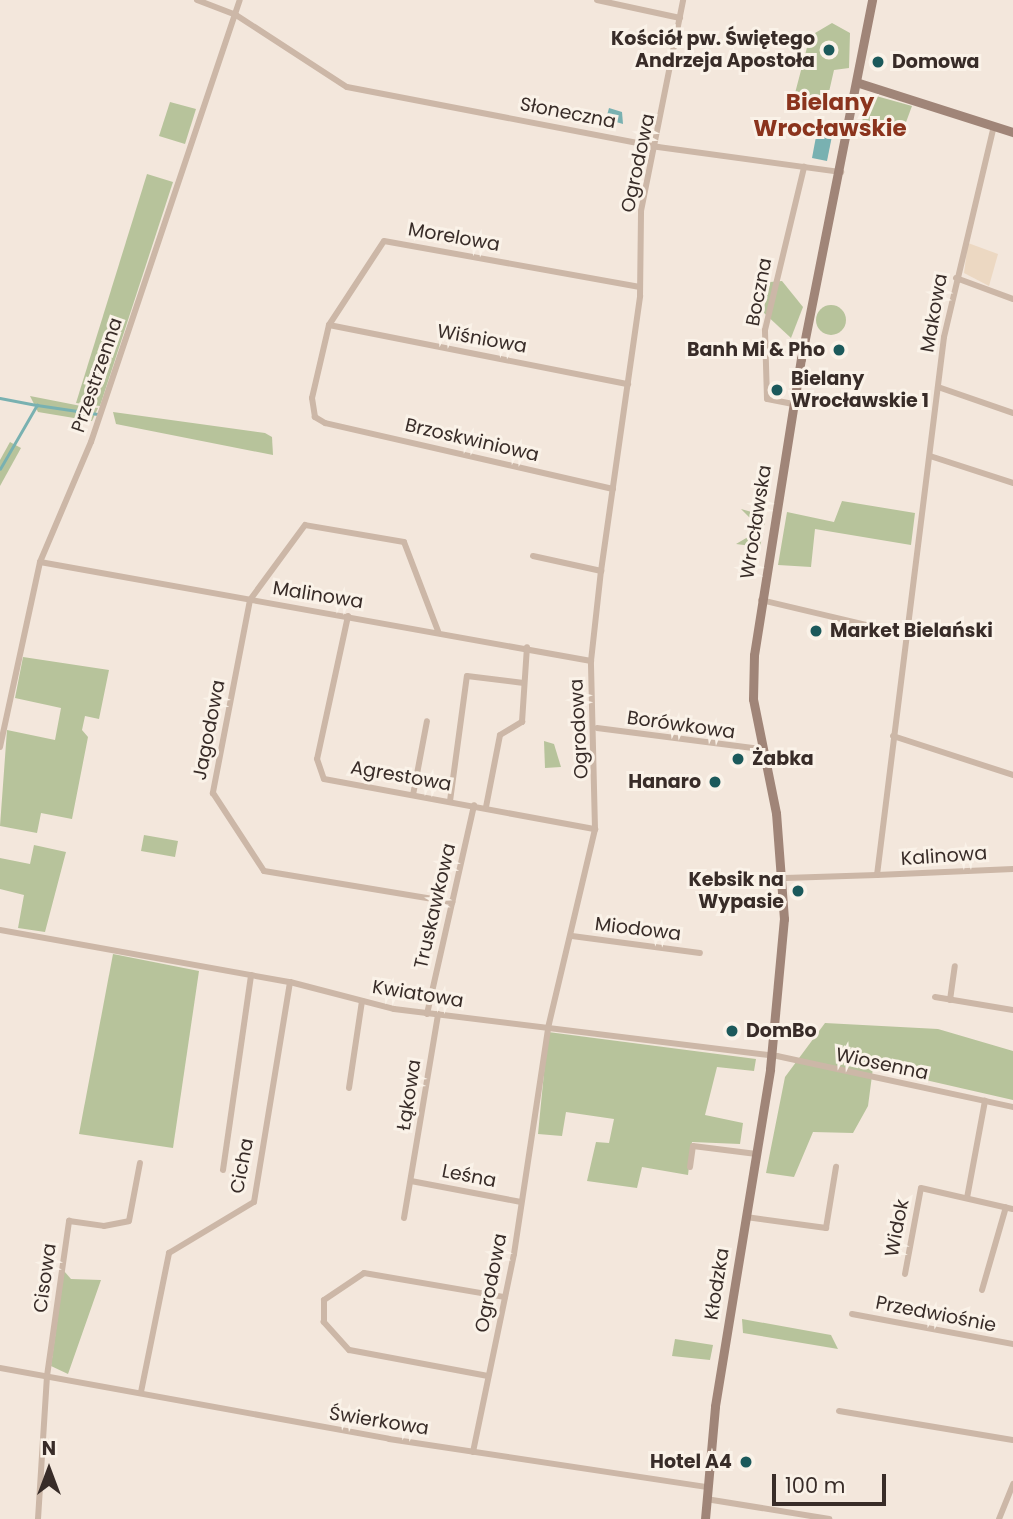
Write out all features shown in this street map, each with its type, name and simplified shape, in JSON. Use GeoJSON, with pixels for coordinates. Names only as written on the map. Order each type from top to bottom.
{"type":"FeatureCollection","features":[{"type":"Feature","properties":{"kind":"main road","name":"Wrocławska"},"geometry":{"type":"LineString","coordinates":[[772,1055],[785,878],[761,749],[753,674],[761,600],[793,404],[859,83],[872,0]]}},
{"type":"Feature","properties":{"kind":"main road"},"geometry":{"type":"LineString","coordinates":[[859,83],[1013,132]]}},
{"type":"Feature","properties":{"kind":"main road","name":"Kłodzka"},"geometry":{"type":"LineString","coordinates":[[705,1519],[707,1487],[772,1055]]}},
{"type":"Feature","properties":{"kind":"street"},"geometry":{"type":"LineString","coordinates":[[197,0],[236,15]]}},
{"type":"Feature","properties":{"kind":"street","name":"Przestrzenna"},"geometry":{"type":"LineString","coordinates":[[0,747],[40,562],[91,442],[240,0]]}},
{"type":"Feature","properties":{"kind":"street"},"geometry":{"type":"LineString","coordinates":[[597,0],[680,18]]}},
{"type":"Feature","properties":{"kind":"street","name":"Ogrodowa"},"geometry":{"type":"LineString","coordinates":[[473,1452],[505,1297],[548,1028],[572,936],[595,829],[597,728],[591,661],[600,571],[640,287],[641,211],[659,147],[683,0]]}},
{"type":"Feature","properties":{"kind":"street","name":"Słoneczna"},"geometry":{"type":"LineString","coordinates":[[236,15],[332,82],[659,147],[841,173]]}},
{"type":"Feature","properties":{"kind":"street","name":"Makowa"},"geometry":{"type":"LineString","coordinates":[[877,875],[905,634],[938,387],[956,278],[994,126]]}},
{"type":"Feature","properties":{"kind":"street","name":"Boczna"},"geometry":{"type":"LineString","coordinates":[[793,404],[766,399],[765,330],[803,167]]}},
{"type":"Feature","properties":{"kind":"street","name":"Morelowa"},"geometry":{"type":"LineString","coordinates":[[325,423],[312,405],[329,325],[384,241],[640,287]]}},
{"type":"Feature","properties":{"kind":"street"},"geometry":{"type":"LineString","coordinates":[[956,278],[1013,299]]}},
{"type":"Feature","properties":{"kind":"street","name":"Wiśniowa"},"geometry":{"type":"LineString","coordinates":[[329,325],[628,384]]}},
{"type":"Feature","properties":{"kind":"street"},"geometry":{"type":"LineString","coordinates":[[938,387],[1013,413]]}},
{"type":"Feature","properties":{"kind":"street","name":"Brzoskwiniowa"},"geometry":{"type":"LineString","coordinates":[[325,423],[613,489]]}},
{"type":"Feature","properties":{"kind":"street"},"geometry":{"type":"LineString","coordinates":[[930,456],[1013,483]]}},
{"type":"Feature","properties":{"kind":"street"},"geometry":{"type":"LineString","coordinates":[[250,600],[305,525],[404,542],[438,631]]}},
{"type":"Feature","properties":{"kind":"street"},"geometry":{"type":"LineString","coordinates":[[533,556],[600,571]]}},
{"type":"Feature","properties":{"kind":"street","name":"Malinowa"},"geometry":{"type":"LineString","coordinates":[[40,562],[438,631],[591,661]]}},
{"type":"Feature","properties":{"kind":"street","name":"Jagodowa"},"geometry":{"type":"LineString","coordinates":[[250,600],[214,793],[264,871],[452,902]]}},
{"type":"Feature","properties":{"kind":"street"},"geometry":{"type":"LineString","coordinates":[[761,600],[905,634]]}},
{"type":"Feature","properties":{"kind":"street","name":"Agrestowa"},"geometry":{"type":"LineString","coordinates":[[348,616],[319,771],[324,779],[595,829]]}},
{"type":"Feature","properties":{"kind":"street"},"geometry":{"type":"LineString","coordinates":[[486,807],[500,735],[522,722],[527,647]]}},
{"type":"Feature","properties":{"kind":"street"},"geometry":{"type":"LineString","coordinates":[[450,801],[467,676],[524,683]]}},
{"type":"Feature","properties":{"kind":"street"},"geometry":{"type":"LineString","coordinates":[[413,795],[427,721]]}},
{"type":"Feature","properties":{"kind":"street","name":"Borówkowa"},"geometry":{"type":"LineString","coordinates":[[597,728],[761,749]]}},
{"type":"Feature","properties":{"kind":"street"},"geometry":{"type":"LineString","coordinates":[[893,736],[1013,775]]}},
{"type":"Feature","properties":{"kind":"street","name":"Truskawkowa"},"geometry":{"type":"LineString","coordinates":[[427,1014],[474,805]]}},
{"type":"Feature","properties":{"kind":"street","name":"Kalinowa"},"geometry":{"type":"LineString","coordinates":[[877,875],[1013,869]]}},
{"type":"Feature","properties":{"kind":"street"},"geometry":{"type":"LineString","coordinates":[[785,878],[877,875]]}},
{"type":"Feature","properties":{"kind":"street","name":"Kwiatowa"},"geometry":{"type":"LineString","coordinates":[[0,930],[290,982],[362,1001],[427,1014],[772,1055]]}},
{"type":"Feature","properties":{"kind":"street","name":"Miodowa"},"geometry":{"type":"LineString","coordinates":[[572,936],[701,953]]}},
{"type":"Feature","properties":{"kind":"street"},"geometry":{"type":"LineString","coordinates":[[950,1000],[955,966]]}},
{"type":"Feature","properties":{"kind":"street"},"geometry":{"type":"LineString","coordinates":[[223,1170],[251,975]]}},
{"type":"Feature","properties":{"kind":"street","name":"Cicha"},"geometry":{"type":"LineString","coordinates":[[141,1392],[169,1253],[254,1202],[290,982]]}},
{"type":"Feature","properties":{"kind":"street"},"geometry":{"type":"LineString","coordinates":[[934,997],[1013,1010]]}},
{"type":"Feature","properties":{"kind":"street"},"geometry":{"type":"LineString","coordinates":[[349,1088],[362,1001]]}},
{"type":"Feature","properties":{"kind":"street","name":"Łąkowa"},"geometry":{"type":"LineString","coordinates":[[404,1218],[438,1014]]}},
{"type":"Feature","properties":{"kind":"street","name":"Wiosenna"},"geometry":{"type":"LineString","coordinates":[[772,1055],[1013,1107]]}},
{"type":"Feature","properties":{"kind":"street"},"geometry":{"type":"LineString","coordinates":[[982,1290],[1010,1208],[967,1198],[985,1101]]}},
{"type":"Feature","properties":{"kind":"street"},"geometry":{"type":"LineString","coordinates":[[690,1167],[693,1146],[756,1154]]}},
{"type":"Feature","properties":{"kind":"street","name":"Cisowa"},"geometry":{"type":"LineString","coordinates":[[47,1376],[69,1221],[104,1227],[129,1221],[140,1163]]}},
{"type":"Feature","properties":{"kind":"street"},"geometry":{"type":"LineString","coordinates":[[746,1217],[826,1228],[836,1167]]}},
{"type":"Feature","properties":{"kind":"street","name":"Leśna"},"geometry":{"type":"LineString","coordinates":[[411,1181],[521,1202]]}},
{"type":"Feature","properties":{"kind":"street","name":"Widok"},"geometry":{"type":"LineString","coordinates":[[905,1274],[921,1188],[967,1198]]}},
{"type":"Feature","properties":{"kind":"street"},"geometry":{"type":"LineString","coordinates":[[488,1376],[349,1350],[324,1322],[324,1300],[365,1273],[505,1297]]}},
{"type":"Feature","properties":{"kind":"street","name":"Przedwiośnie"},"geometry":{"type":"LineString","coordinates":[[852,1314],[1013,1344]]}},
{"type":"Feature","properties":{"kind":"street","name":"Świerkowa"},"geometry":{"type":"LineString","coordinates":[[0,1368],[473,1452],[707,1487]]}},
{"type":"Feature","properties":{"kind":"street"},"geometry":{"type":"LineString","coordinates":[[38,1519],[47,1376]]}},
{"type":"Feature","properties":{"kind":"street"},"geometry":{"type":"LineString","coordinates":[[839,1411],[1013,1440]]}},
{"type":"Feature","properties":{"kind":"street"},"geometry":{"type":"LineString","coordinates":[[999,1519],[1013,1484]]}},
{"type":"Feature","properties":{"kind":"street"},"geometry":{"type":"LineString","coordinates":[[706,1500],[829,1519]]}},
{"type":"Feature","properties":{"kind":"green space"},"geometry":{"type":"Polygon","coordinates":[[[832,23],[850,33],[849,68],[834,70],[826,105],[794,97],[810,36],[832,23]]]}},
{"type":"Feature","properties":{"kind":"green space"},"geometry":{"type":"Polygon","coordinates":[[[869,94],[912,106],[902,133],[862,122],[869,94]]]}},
{"type":"Feature","properties":{"kind":"green space"},"geometry":{"type":"Polygon","coordinates":[[[170,102],[196,109],[185,144],[159,136],[170,102]]]}},
{"type":"Feature","properties":{"kind":"green space"},"geometry":{"type":"Polygon","coordinates":[[[147,174],[173,182],[100,406],[76,403],[147,174]]]}},
{"type":"Feature","properties":{"kind":"green space"},"geometry":{"type":"Polygon","coordinates":[[[782,281],[803,307],[791,338],[763,312],[770,282],[782,281]]]}},
{"type":"Feature","properties":{"kind":"green space"},"geometry":{"type":"Polygon","coordinates":[[[831,305],[842,309],[846,320],[842,331],[831,335],[820,331],[816,320],[820,309],[831,305]]]}},
{"type":"Feature","properties":{"kind":"green space"},"geometry":{"type":"Polygon","coordinates":[[[30,396],[98,408],[92,421],[38,412],[30,396]]]}},
{"type":"Feature","properties":{"kind":"green space"},"geometry":{"type":"Polygon","coordinates":[[[113,412],[265,433],[272,437],[273,455],[116,424],[113,412]]]}},
{"type":"Feature","properties":{"kind":"green space"},"geometry":{"type":"Polygon","coordinates":[[[10,442],[21,448],[0,486],[0,460],[10,442]]]}},
{"type":"Feature","properties":{"kind":"green space"},"geometry":{"type":"Polygon","coordinates":[[[842,501],[915,513],[911,545],[815,529],[811,567],[778,565],[787,512],[834,522],[842,501]]]}},
{"type":"Feature","properties":{"kind":"green space"},"geometry":{"type":"Polygon","coordinates":[[[741,509],[766,516],[760,547],[736,544],[748,537],[751,519],[741,509]]]}},
{"type":"Feature","properties":{"kind":"green space"},"geometry":{"type":"Polygon","coordinates":[[[23,657],[109,670],[99,719],[85,716],[82,730],[88,737],[72,819],[41,813],[37,833],[0,826],[7,730],[55,740],[61,708],[15,698],[23,657]]]}},
{"type":"Feature","properties":{"kind":"green space"},"geometry":{"type":"Polygon","coordinates":[[[544,741],[554,744],[561,767],[545,768],[544,741]]]}},
{"type":"Feature","properties":{"kind":"green space"},"geometry":{"type":"Polygon","coordinates":[[[144,835],[178,841],[175,857],[141,851],[144,835]]]}},
{"type":"Feature","properties":{"kind":"green space"},"geometry":{"type":"Polygon","coordinates":[[[34,845],[66,852],[45,932],[18,928],[24,895],[0,889],[0,858],[30,864],[34,845]]]}},
{"type":"Feature","properties":{"kind":"green space"},"geometry":{"type":"Polygon","coordinates":[[[113,954],[199,971],[173,1148],[79,1134],[113,954]]]}},
{"type":"Feature","properties":{"kind":"green space"},"geometry":{"type":"Polygon","coordinates":[[[825,1023],[938,1029],[1013,1051],[1013,1100],[873,1068],[868,1106],[853,1133],[813,1132],[794,1177],[766,1173],[785,1077],[825,1023]]]}},
{"type":"Feature","properties":{"kind":"green space"},"geometry":{"type":"Polygon","coordinates":[[[548,1032],[756,1059],[754,1071],[717,1067],[705,1115],[743,1123],[740,1144],[692,1142],[688,1175],[642,1167],[637,1188],[587,1181],[596,1142],[609,1143],[614,1119],[566,1112],[562,1136],[538,1134],[548,1032]]]}},
{"type":"Feature","properties":{"kind":"green space"},"geometry":{"type":"Polygon","coordinates":[[[64,1271],[71,1279],[101,1280],[68,1374],[51,1366],[64,1271]]]}},
{"type":"Feature","properties":{"kind":"green space"},"geometry":{"type":"Polygon","coordinates":[[[742,1319],[831,1335],[838,1349],[743,1333],[742,1319]]]}},
{"type":"Feature","properties":{"kind":"green space"},"geometry":{"type":"Polygon","coordinates":[[[675,1339],[713,1345],[710,1360],[672,1356],[675,1339]]]}},
{"type":"Feature","properties":{"kind":"shaded area"},"geometry":{"type":"Polygon","coordinates":[[[968,243],[998,254],[989,286],[964,273],[968,243]]]}},
{"type":"Feature","properties":{"kind":"water"},"geometry":{"type":"Polygon","coordinates":[[[609,108],[622,112],[623,124],[606,119],[609,108]]]}},
{"type":"Feature","properties":{"kind":"water"},"geometry":{"type":"Polygon","coordinates":[[[819,121],[833,131],[827,161],[812,158],[819,121]]]}},
{"type":"Feature","properties":{"kind":"waterway"},"geometry":{"type":"LineString","coordinates":[[0,398],[37,405]]}},
{"type":"Feature","properties":{"kind":"waterway"},"geometry":{"type":"LineString","coordinates":[[0,469],[37,405],[97,414]]}},
{"type":"Feature","properties":{"kind":"place","name":"Kościół pw. Świętego Andrzeja Apostoła"},"geometry":{"type":"Point","coordinates":[829,50]}},
{"type":"Feature","properties":{"kind":"place","name":"Domowa"},"geometry":{"type":"Point","coordinates":[878,62]}},
{"type":"Feature","properties":{"kind":"place","name":"Banh Mi & Pho"},"geometry":{"type":"Point","coordinates":[839,350]}},
{"type":"Feature","properties":{"kind":"place","name":"Bielany Wrocławskie 1"},"geometry":{"type":"Point","coordinates":[777,390]}},
{"type":"Feature","properties":{"kind":"place","name":"Market Bielański"},"geometry":{"type":"Point","coordinates":[816,631]}},
{"type":"Feature","properties":{"kind":"place","name":"Żabka"},"geometry":{"type":"Point","coordinates":[738,759]}},
{"type":"Feature","properties":{"kind":"place","name":"Hanaro"},"geometry":{"type":"Point","coordinates":[715,782]}},
{"type":"Feature","properties":{"kind":"place","name":"Kebsik na Wypasie"},"geometry":{"type":"Point","coordinates":[798,891]}},
{"type":"Feature","properties":{"kind":"place","name":"DomBo"},"geometry":{"type":"Point","coordinates":[732,1031]}},
{"type":"Feature","properties":{"kind":"place","name":"Hotel A4"},"geometry":{"type":"Point","coordinates":[746,1462]}},
{"type":"Feature","properties":{"kind":"district","name":"Bielany Wrocławskie"},"geometry":{"type":"Point","coordinates":[830,115]}}]}
